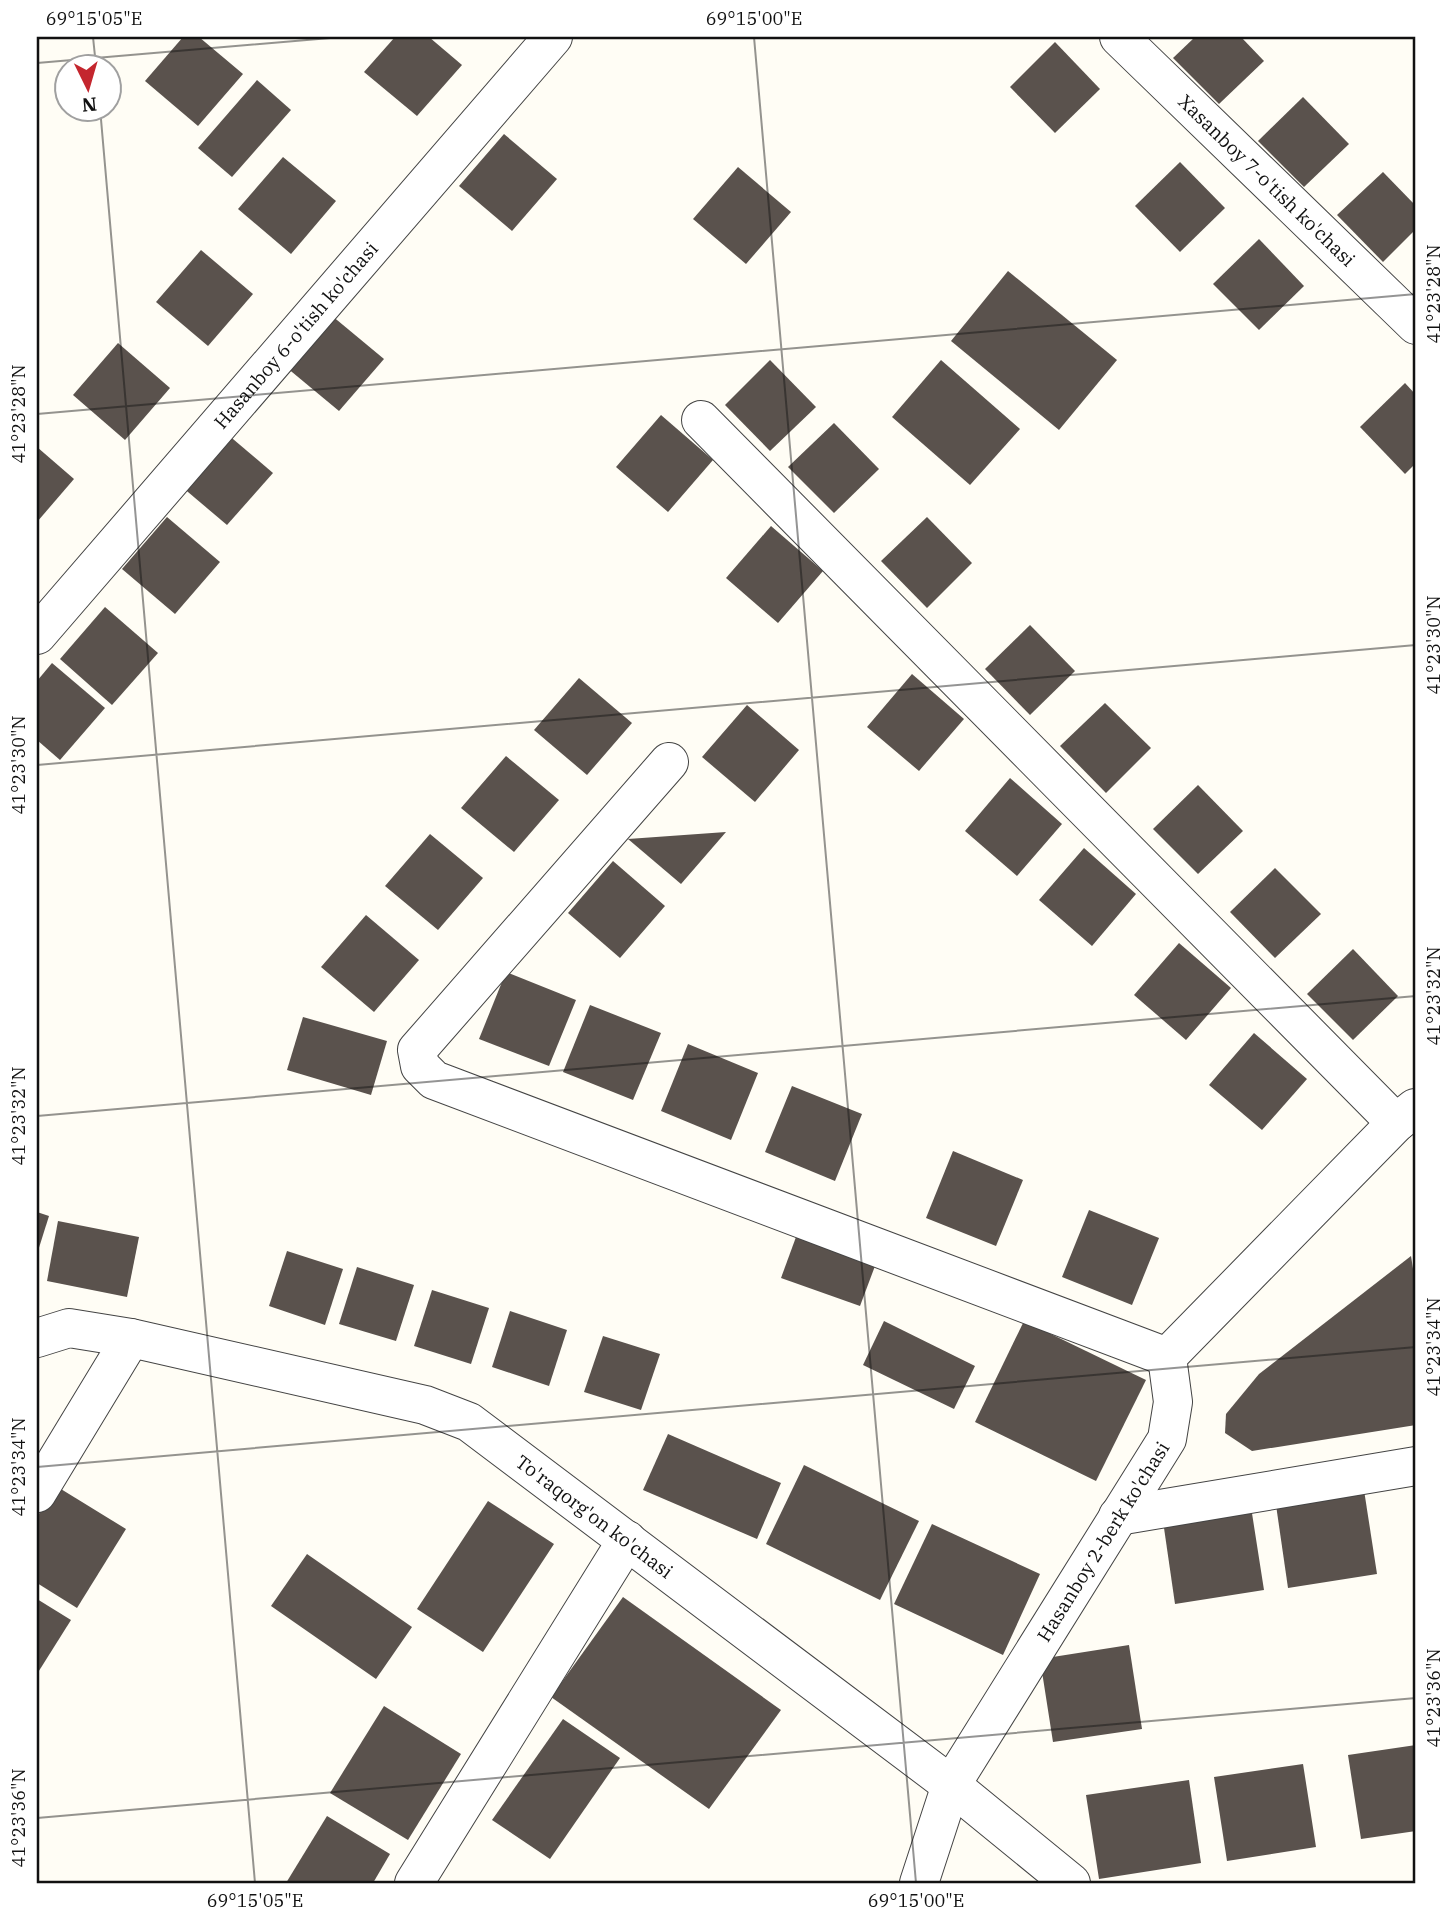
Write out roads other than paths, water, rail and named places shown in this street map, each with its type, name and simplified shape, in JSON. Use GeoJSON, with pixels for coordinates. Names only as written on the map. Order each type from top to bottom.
{"type":"FeatureCollection","features":[{"type":"Feature","properties":{"kind":"street","name":"Hasanboy 6-o'tish ko'chasi"},"geometry":{"type":"LineString","coordinates":[[37,635],[553,37]]}},
{"type":"Feature","properties":{"kind":"street","name":"Xasanboy 7-o'tish ko'chasi"},"geometry":{"type":"LineString","coordinates":[[1119,37],[1416,325]]}},
{"type":"Feature","properties":{"kind":"street"},"geometry":{"type":"LineString","coordinates":[[669,762],[418,1050],[420,1066],[434,1080],[1167,1357],[1406,1115],[701,420]]}},
{"type":"Feature","properties":{"kind":"street","name":"To'raqorg'on ko'chasi"},"geometry":{"type":"LineString","coordinates":[[37,1338],[69,1328],[131,1338],[425,1405],[470,1422],[951,1785],[1071,1883]]}},
{"type":"Feature","properties":{"kind":"street"},"geometry":{"type":"LineString","coordinates":[[37,1493],[131,1338]]}},
{"type":"Feature","properties":{"kind":"street","name":"Hasanboy 2-berk ko'chasi"},"geometry":{"type":"LineString","coordinates":[[919,1883],[951,1785],[1167,1440],[1173,1402],[1167,1357]]}},
{"type":"Feature","properties":{"kind":"street"},"geometry":{"type":"LineString","coordinates":[[1118,1516],[1416,1466]]}},
{"type":"Feature","properties":{"kind":"street"},"geometry":{"type":"LineString","coordinates":[[414,1883],[627,1540]]}}]}
